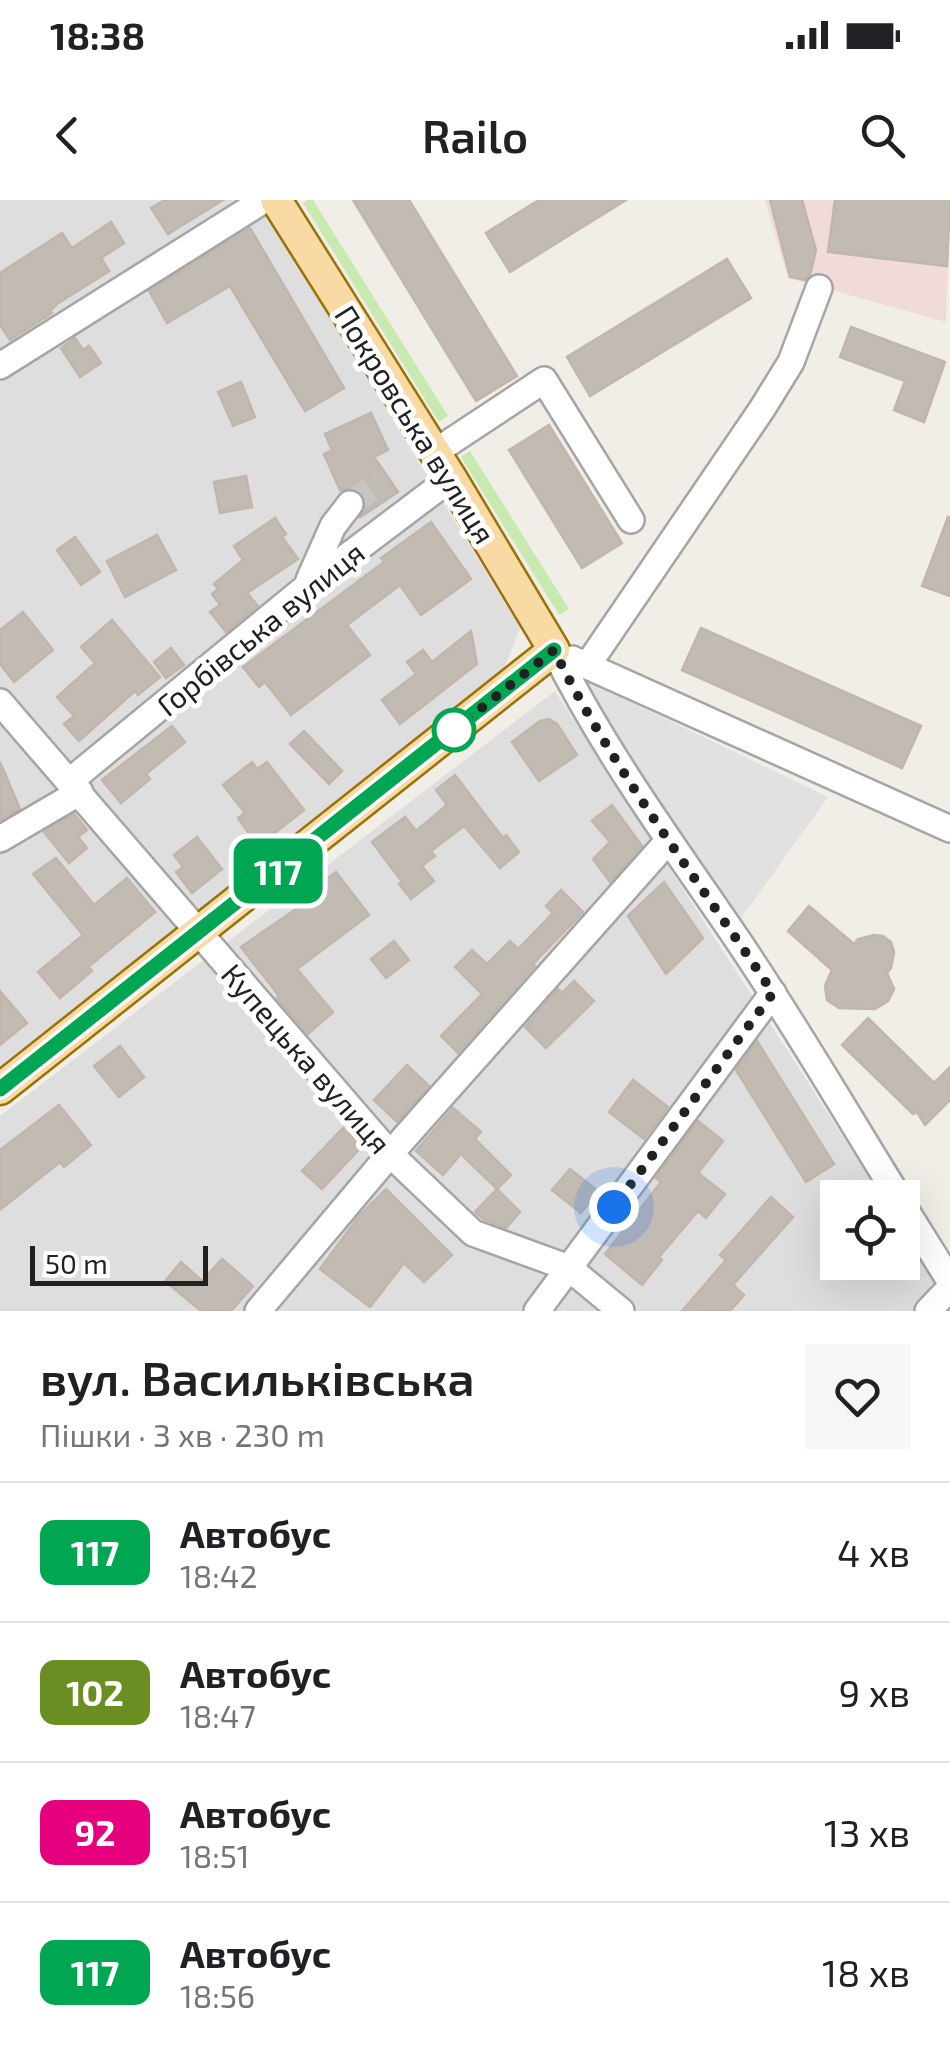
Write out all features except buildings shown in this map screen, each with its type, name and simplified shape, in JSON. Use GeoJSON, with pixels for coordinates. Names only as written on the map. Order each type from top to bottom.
{"type":"FeatureCollection","features":[{"type":"Feature","properties":{"kind":"main road","name":"Покровська вулиця"},"geometry":{"type":"LineString","coordinates":[[276,200],[452,478],[554,650]]}},
{"type":"Feature","properties":{"kind":"main road"},"geometry":{"type":"LineString","coordinates":[[0,1089],[554,650]]}},
{"type":"Feature","properties":{"kind":"street"},"geometry":{"type":"LineString","coordinates":[[0,366],[264,200]]}},
{"type":"Feature","properties":{"kind":"street"},"geometry":{"type":"LineString","coordinates":[[587,666],[791,362],[819,288]]}},
{"type":"Feature","properties":{"kind":"street"},"geometry":{"type":"LineString","coordinates":[[435,452],[544,380],[630,520]]}},
{"type":"Feature","properties":{"kind":"street","name":"Горбівська вулиця"},"geometry":{"type":"LineString","coordinates":[[0,839],[75,786],[304,588],[452,478]]}},
{"type":"Feature","properties":{"kind":"street"},"geometry":{"type":"LineString","coordinates":[[304,588],[333,526],[350,504]]}},
{"type":"Feature","properties":{"kind":"street"},"geometry":{"type":"LineString","coordinates":[[554,650],[950,829]]}},
{"type":"Feature","properties":{"kind":"street","name":"Покровська вулиця"},"geometry":{"type":"LineString","coordinates":[[554,650],[589,716],[668,841],[773,993],[888,1180]]}},
{"type":"Feature","properties":{"kind":"street","name":"Купецька вулиця"},"geometry":{"type":"LineString","coordinates":[[3,712],[75,786],[390,1154],[473,1233],[569,1268],[621,1311]]}},
{"type":"Feature","properties":{"kind":"street"},"geometry":{"type":"LineString","coordinates":[[258,1311],[390,1154],[668,841]]}},
{"type":"Feature","properties":{"kind":"street"},"geometry":{"type":"LineString","coordinates":[[538,1311],[773,993]]}},
{"type":"Feature","properties":{"kind":"street","name":"Покровська вулиця"},"geometry":{"type":"LineString","coordinates":[[920,1233],[950,1284]]}},
{"type":"Feature","properties":{"kind":"street"},"geometry":{"type":"LineString","coordinates":[[928,1311],[950,1284]]}},
{"type":"Feature","properties":{"kind":"shaded area"},"geometry":{"type":"Polygon","coordinates":[[[0,200],[259,200],[520,628],[503,671],[0,1068],[0,200]]]}},
{"type":"Feature","properties":{"kind":"shaded area"},"geometry":{"type":"Polygon","coordinates":[[[765,200],[950,200],[946,322],[788,278],[765,200]]]}},
{"type":"Feature","properties":{"kind":"shaded area"},"geometry":{"type":"Polygon","coordinates":[[[572,674],[828,797],[739,921],[634,773],[572,674]]]}},
{"type":"Feature","properties":{"kind":"shaded area"},"geometry":{"type":"Polygon","coordinates":[[[555,691],[871,1180],[820,1180],[820,1280],[920,1280],[920,1255],[950,1302],[950,1311],[0,1311],[0,1116],[555,691]]]}},
{"type":"Feature","properties":{"kind":"green space"},"geometry":{"type":"Polygon","coordinates":[[[313,200],[448,416],[439,422],[303,203],[313,200]]]}},
{"type":"Feature","properties":{"kind":"green space"},"geometry":{"type":"Polygon","coordinates":[[[470,451],[569,609],[559,615],[461,457],[470,451]]]}},
{"type":"Feature","properties":{"kind":"tunnel"},"geometry":{"type":"LineString","coordinates":[[350,504],[381,482]]}},
{"type":"Feature","properties":{"kind":"bus line","name":"117"},"geometry":{"type":"LineString","coordinates":[[0,1089],[554,650]]}},
{"type":"Feature","properties":{"kind":"route"},"geometry":{"type":"LineString","coordinates":[[454,730],[554,650],[628,779],[773,993],[614,1207]]}}]}
